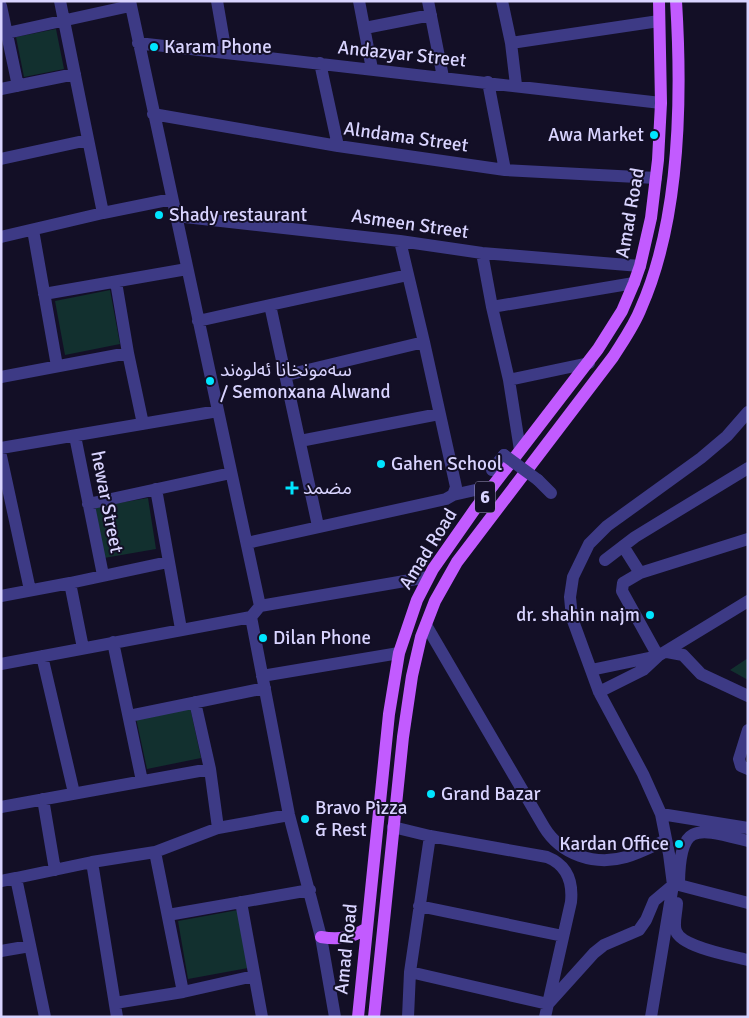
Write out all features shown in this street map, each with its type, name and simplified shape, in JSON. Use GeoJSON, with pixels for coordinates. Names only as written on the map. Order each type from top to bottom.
{"type":"FeatureCollection","features":[{"type":"Feature","properties":{"kind":"main road","name":"Amad Road"},"geometry":{"type":"LineString","coordinates":[[358,1017],[389,714],[399,653],[408,623],[428,577],[453,539],[589,363],[614,324],[634,284],[648,231],[656,178],[661,103],[659,1]]}},
{"type":"Feature","properties":{"kind":"main road","name":"Amad Road"},"geometry":{"type":"LineString","coordinates":[[374,1017],[393,827],[412,676],[417,653],[435,601],[457,562],[613,357],[629,334],[641,310],[665,234],[669,206],[676,137],[678,82],[676,1]]}},
{"type":"Feature","properties":{"kind":"main road"},"geometry":{"type":"LineString","coordinates":[[653,203],[669,206]]}},
{"type":"Feature","properties":{"kind":"main road"},"geometry":{"type":"LineString","coordinates":[[648,231],[665,234]]}},
{"type":"Feature","properties":{"kind":"main road"},"geometry":{"type":"LineString","coordinates":[[321,937],[341,939],[351,937],[367,928]]}},
{"type":"Feature","properties":{"kind":"street"},"geometry":{"type":"LineString","coordinates":[[60,1],[103,213]]}},
{"type":"Feature","properties":{"kind":"street"},"geometry":{"type":"LineString","coordinates":[[217,1],[226,53]]}},
{"type":"Feature","properties":{"kind":"street"},"geometry":{"type":"LineString","coordinates":[[359,1],[372,69]]}},
{"type":"Feature","properties":{"kind":"street"},"geometry":{"type":"LineString","coordinates":[[428,1],[443,77]]}},
{"type":"Feature","properties":{"kind":"street"},"geometry":{"type":"LineString","coordinates":[[502,1],[511,43],[516,86]]}},
{"type":"Feature","properties":{"kind":"street"},"geometry":{"type":"LineString","coordinates":[[7,33],[130,4],[260,606]]}},
{"type":"Feature","properties":{"kind":"street"},"geometry":{"type":"LineString","coordinates":[[1,6],[18,86]]}},
{"type":"Feature","properties":{"kind":"street"},"geometry":{"type":"LineString","coordinates":[[365,28],[431,15]]}},
{"type":"Feature","properties":{"kind":"street"},"geometry":{"type":"LineString","coordinates":[[511,43],[660,21]]}},
{"type":"Feature","properties":{"kind":"street","name":"Andazyar Street"},"geometry":{"type":"LineString","coordinates":[[138,43],[661,103]]}},
{"type":"Feature","properties":{"kind":"street"},"geometry":{"type":"LineString","coordinates":[[320,63],[338,146]]}},
{"type":"Feature","properties":{"kind":"street"},"geometry":{"type":"LineString","coordinates":[[1,89],[75,74]]}},
{"type":"Feature","properties":{"kind":"street"},"geometry":{"type":"LineString","coordinates":[[488,82],[505,170]]}},
{"type":"Feature","properties":{"kind":"street","name":"Alndama Street"},"geometry":{"type":"LineString","coordinates":[[154,114],[338,146],[505,170],[656,178]]}},
{"type":"Feature","properties":{"kind":"street"},"geometry":{"type":"LineString","coordinates":[[1,159],[88,140]]}},
{"type":"Feature","properties":{"kind":"street"},"geometry":{"type":"LineString","coordinates":[[1,237],[172,199]]}},
{"type":"Feature","properties":{"kind":"street","name":"Asmeen Street"},"geometry":{"type":"LineString","coordinates":[[176,216],[400,240],[482,253],[640,266]]}},
{"type":"Feature","properties":{"kind":"street"},"geometry":{"type":"LineString","coordinates":[[33,230],[57,366]]}},
{"type":"Feature","properties":{"kind":"street"},"geometry":{"type":"LineString","coordinates":[[400,240],[456,487],[453,495]]}},
{"type":"Feature","properties":{"kind":"street"},"geometry":{"type":"LineString","coordinates":[[482,253],[492,308],[509,380],[520,450]]}},
{"type":"Feature","properties":{"kind":"street"},"geometry":{"type":"LineString","coordinates":[[616,287],[623,280],[625,274],[623,268],[618,263]]}},
{"type":"Feature","properties":{"kind":"street"},"geometry":{"type":"LineString","coordinates":[[44,294],[187,269]]}},
{"type":"Feature","properties":{"kind":"street"},"geometry":{"type":"LineString","coordinates":[[198,321],[408,275]]}},
{"type":"Feature","properties":{"kind":"street"},"geometry":{"type":"LineString","coordinates":[[116,282],[143,424]]}},
{"type":"Feature","properties":{"kind":"street"},"geometry":{"type":"LineString","coordinates":[[492,308],[634,284]]}},
{"type":"Feature","properties":{"kind":"street"},"geometry":{"type":"LineString","coordinates":[[270,305],[287,375],[318,526]]}},
{"type":"Feature","properties":{"kind":"street"},"geometry":{"type":"LineString","coordinates":[[287,375],[424,342]]}},
{"type":"Feature","properties":{"kind":"street"},"geometry":{"type":"LineString","coordinates":[[1,377],[128,353]]}},
{"type":"Feature","properties":{"kind":"street"},"geometry":{"type":"LineString","coordinates":[[509,380],[589,363]]}},
{"type":"Feature","properties":{"kind":"street"},"geometry":{"type":"LineString","coordinates":[[1,448],[218,411]]}},
{"type":"Feature","properties":{"kind":"street"},"geometry":{"type":"LineString","coordinates":[[748,412],[727,436],[701,458],[607,526],[589,544],[573,577],[570,597],[572,618],[599,692],[643,774],[661,814],[676,885],[675,931],[680,938],[693,945],[748,960]]}},
{"type":"Feature","properties":{"kind":"street"},"geometry":{"type":"LineString","coordinates":[[300,441],[439,414]]}},
{"type":"Feature","properties":{"kind":"street","name":"hewar Street"},"geometry":{"type":"LineString","coordinates":[[75,436],[103,575]]}},
{"type":"Feature","properties":{"kind":"street"},"geometry":{"type":"LineString","coordinates":[[492,470],[504,455],[538,480],[551,493]]}},
{"type":"Feature","properties":{"kind":"street"},"geometry":{"type":"LineString","coordinates":[[1,456],[30,590]]}},
{"type":"Feature","properties":{"kind":"street"},"geometry":{"type":"LineString","coordinates":[[605,560],[635,537],[748,468]]}},
{"type":"Feature","properties":{"kind":"street"},"geometry":{"type":"LineString","coordinates":[[88,504],[231,473]]}},
{"type":"Feature","properties":{"kind":"street"},"geometry":{"type":"LineString","coordinates":[[246,543],[446,499],[453,495],[493,486]]}},
{"type":"Feature","properties":{"kind":"street"},"geometry":{"type":"LineString","coordinates":[[156,489],[181,629]]}},
{"type":"Feature","properties":{"kind":"street"},"geometry":{"type":"LineString","coordinates":[[663,654],[622,592],[625,581],[640,573],[748,538]]}},
{"type":"Feature","properties":{"kind":"street"},"geometry":{"type":"LineString","coordinates":[[623,546],[640,573]]}},
{"type":"Feature","properties":{"kind":"street"},"geometry":{"type":"LineString","coordinates":[[1,596],[168,562]]}},
{"type":"Feature","properties":{"kind":"street"},"geometry":{"type":"LineString","coordinates":[[1,664],[252,617],[260,606],[428,577]]}},
{"type":"Feature","properties":{"kind":"street"},"geometry":{"type":"LineString","coordinates":[[70,583],[83,648]]}},
{"type":"Feature","properties":{"kind":"street"},"geometry":{"type":"LineString","coordinates":[[599,692],[643,670],[663,654],[748,601]]}},
{"type":"Feature","properties":{"kind":"street"},"geometry":{"type":"LineString","coordinates":[[252,617],[289,815],[321,937],[335,1017]]}},
{"type":"Feature","properties":{"kind":"street"},"geometry":{"type":"LineString","coordinates":[[426,625],[544,827],[557,844],[578,855],[607,860],[628,857],[666,840]]}},
{"type":"Feature","properties":{"kind":"street"},"geometry":{"type":"LineString","coordinates":[[113,642],[142,781]]}},
{"type":"Feature","properties":{"kind":"street"},"geometry":{"type":"LineString","coordinates":[[129,716],[194,702],[264,682],[399,653]]}},
{"type":"Feature","properties":{"kind":"street"},"geometry":{"type":"LineString","coordinates":[[591,670],[663,654],[678,653],[684,655],[701,674],[748,696]]}},
{"type":"Feature","properties":{"kind":"street"},"geometry":{"type":"LineString","coordinates":[[42,656],[74,793]]}},
{"type":"Feature","properties":{"kind":"street"},"geometry":{"type":"LineString","coordinates":[[194,702],[210,769],[218,828]]}},
{"type":"Feature","properties":{"kind":"street"},"geometry":{"type":"LineString","coordinates":[[748,730],[739,760],[740,766],[748,770]]}},
{"type":"Feature","properties":{"kind":"street"},"geometry":{"type":"LineString","coordinates":[[2,804],[43,799],[210,769]]}},
{"type":"Feature","properties":{"kind":"street"},"geometry":{"type":"LineString","coordinates":[[43,799],[55,870]]}},
{"type":"Feature","properties":{"kind":"street"},"geometry":{"type":"LineString","coordinates":[[661,814],[748,828]]}},
{"type":"Feature","properties":{"kind":"street"},"geometry":{"type":"LineString","coordinates":[[1,881],[92,862],[155,852],[218,828],[289,815]]}},
{"type":"Feature","properties":{"kind":"street"},"geometry":{"type":"LineString","coordinates":[[393,827],[556,860],[568,875],[572,893],[545,1017]]}},
{"type":"Feature","properties":{"kind":"street"},"geometry":{"type":"LineString","coordinates":[[651,1017],[684,843],[696,833],[712,832],[748,841]]}},
{"type":"Feature","properties":{"kind":"street"},"geometry":{"type":"LineString","coordinates":[[408,1017],[410,972],[430,836]]}},
{"type":"Feature","properties":{"kind":"street"},"geometry":{"type":"LineString","coordinates":[[155,852],[183,992]]}},
{"type":"Feature","properties":{"kind":"street"},"geometry":{"type":"LineString","coordinates":[[92,862],[117,1017]]}},
{"type":"Feature","properties":{"kind":"street"},"geometry":{"type":"LineString","coordinates":[[16,878],[45,1017]]}},
{"type":"Feature","properties":{"kind":"street"},"geometry":{"type":"LineString","coordinates":[[676,885],[748,903]]}},
{"type":"Feature","properties":{"kind":"street"},"geometry":{"type":"LineString","coordinates":[[548,1004],[594,953],[604,945],[639,930],[646,920],[654,901],[676,885]]}},
{"type":"Feature","properties":{"kind":"street"},"geometry":{"type":"LineString","coordinates":[[168,915],[310,890]]}},
{"type":"Feature","properties":{"kind":"street"},"geometry":{"type":"LineString","coordinates":[[241,902],[262,1017]]}},
{"type":"Feature","properties":{"kind":"street"},"geometry":{"type":"LineString","coordinates":[[419,906],[562,936]]}},
{"type":"Feature","properties":{"kind":"street"},"geometry":{"type":"LineString","coordinates":[[1,951],[30,946]]}},
{"type":"Feature","properties":{"kind":"street"},"geometry":{"type":"LineString","coordinates":[[410,972],[548,1004]]}},
{"type":"Feature","properties":{"kind":"street"},"geometry":{"type":"LineString","coordinates":[[115,1003],[183,992],[254,976]]}},
{"type":"Feature","properties":{"kind":"green space"},"geometry":{"type":"Polygon","coordinates":[[[56,29],[64,69],[24,77],[16,37],[56,29]]]}},
{"type":"Feature","properties":{"kind":"green space"},"geometry":{"type":"Polygon","coordinates":[[[110,290],[120,344],[65,355],[55,301],[110,290]]]}},
{"type":"Feature","properties":{"kind":"green space"},"geometry":{"type":"Polygon","coordinates":[[[148,498],[156,549],[104,558],[95,507],[148,498]]]}},
{"type":"Feature","properties":{"kind":"green space"},"geometry":{"type":"Polygon","coordinates":[[[748,658],[748,680],[730,670],[748,658]]]}},
{"type":"Feature","properties":{"kind":"green space"},"geometry":{"type":"Polygon","coordinates":[[[190,707],[201,758],[147,769],[136,718],[190,707]]]}},
{"type":"Feature","properties":{"kind":"green space"},"geometry":{"type":"Polygon","coordinates":[[[238,910],[248,968],[188,979],[178,921],[238,910]]]}},
{"type":"Feature","properties":{"kind":"place","name":"Karam Phone"},"geometry":{"type":"Point","coordinates":[154,47]}},
{"type":"Feature","properties":{"kind":"place","name":"Awa Market"},"geometry":{"type":"Point","coordinates":[654,135]}},
{"type":"Feature","properties":{"kind":"place","name":"Shady restaurant"},"geometry":{"type":"Point","coordinates":[159,215]}},
{"type":"Feature","properties":{"kind":"place","name":"سەمونخانا ئەلوەند / Semonxana Alwand"},"geometry":{"type":"Point","coordinates":[210,381]}},
{"type":"Feature","properties":{"kind":"place","name":"Gahen School"},"geometry":{"type":"Point","coordinates":[381,464]}},
{"type":"Feature","properties":{"kind":"place","name":"مضمد"},"geometry":{"type":"Point","coordinates":[292,488]}},
{"type":"Feature","properties":{"kind":"place","name":"dr. shahin najm"},"geometry":{"type":"Point","coordinates":[650,615]}},
{"type":"Feature","properties":{"kind":"place","name":"Dilan Phone"},"geometry":{"type":"Point","coordinates":[263,638]}},
{"type":"Feature","properties":{"kind":"place","name":"Grand Bazar"},"geometry":{"type":"Point","coordinates":[431,794]}},
{"type":"Feature","properties":{"kind":"place","name":"Bravo Pizza & Rest"},"geometry":{"type":"Point","coordinates":[305,819]}},
{"type":"Feature","properties":{"kind":"place","name":"Kardan Office"},"geometry":{"type":"Point","coordinates":[679,844]}}]}
